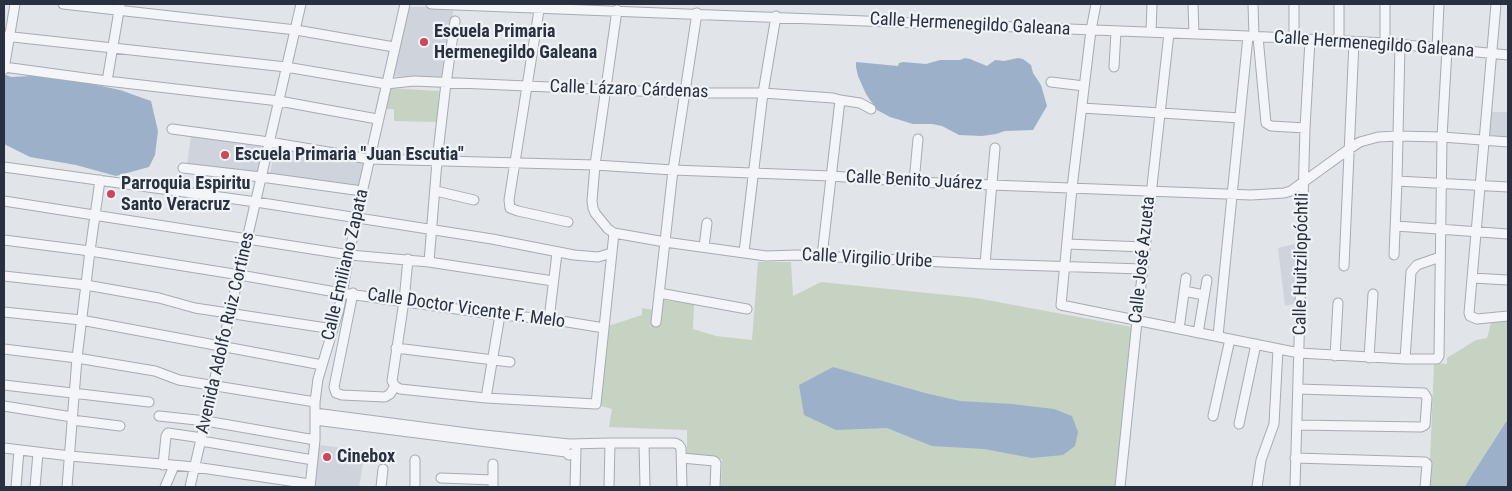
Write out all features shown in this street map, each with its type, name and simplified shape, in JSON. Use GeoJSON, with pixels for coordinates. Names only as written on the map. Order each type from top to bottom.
{"type":"FeatureCollection","features":[{"type":"Feature","properties":{"kind":"street"},"geometry":{"type":"LineString","coordinates":[[15,4],[6,37],[4,68],[279,102],[378,119]]}},
{"type":"Feature","properties":{"kind":"street"},"geometry":{"type":"LineString","coordinates":[[63,4],[119,7],[296,30],[394,47]]}},
{"type":"Feature","properties":{"kind":"street","name":"Avenida Adolfo Ruiz Cortines"},"geometry":{"type":"LineString","coordinates":[[190,487],[301,4]]}},
{"type":"Feature","properties":{"kind":"street","name":"Calle Emiliano Zapata"},"geometry":{"type":"LineString","coordinates":[[310,486],[315,440],[315,402],[322,365],[339,309],[362,191],[405,4]]}},
{"type":"Feature","properties":{"kind":"street","name":"Calle Hermenegildo Galeana"},"geometry":{"type":"LineString","coordinates":[[431,4],[539,6],[1253,36],[1385,43],[1508,55]]}},
{"type":"Feature","properties":{"kind":"street"},"geometry":{"type":"LineString","coordinates":[[1096,4],[1090,30],[1061,306],[1299,353],[1405,359],[1438,358],[1442,137],[1442,48],[1439,4]]}},
{"type":"Feature","properties":{"kind":"street"},"geometry":{"type":"LineString","coordinates":[[1152,4],[1152,32]]}},
{"type":"Feature","properties":{"kind":"street"},"geometry":{"type":"LineString","coordinates":[[1193,4],[1194,34]]}},
{"type":"Feature","properties":{"kind":"street"},"geometry":{"type":"LineString","coordinates":[[1253,4],[1253,36],[1266,123],[1271,126],[1305,128]]}},
{"type":"Feature","properties":{"kind":"street"},"geometry":{"type":"LineString","coordinates":[[1294,4],[1294,39]]}},
{"type":"Feature","properties":{"kind":"street"},"geometry":{"type":"LineString","coordinates":[[1339,4],[1339,42]]}},
{"type":"Feature","properties":{"kind":"street"},"geometry":{"type":"LineString","coordinates":[[1385,4],[1385,43]]}},
{"type":"Feature","properties":{"kind":"street"},"geometry":{"type":"LineString","coordinates":[[1496,4],[1470,316],[1477,319],[1508,316]]}},
{"type":"Feature","properties":{"kind":"street"},"geometry":{"type":"LineString","coordinates":[[539,6],[509,200],[510,208],[518,212],[568,222]]}},
{"type":"Feature","properties":{"kind":"street"},"geometry":{"type":"LineString","coordinates":[[107,81],[119,7]]}},
{"type":"Feature","properties":{"kind":"street"},"geometry":{"type":"LineString","coordinates":[[408,259],[392,381],[395,386],[400,389],[486,398],[596,404],[614,233],[608,229],[592,208],[595,165],[617,10]]}},
{"type":"Feature","properties":{"kind":"street"},"geometry":{"type":"LineString","coordinates":[[656,322],[684,93],[697,14]]}},
{"type":"Feature","properties":{"kind":"street"},"geometry":{"type":"LineString","coordinates":[[744,252],[763,92],[776,16]]}},
{"type":"Feature","properties":{"kind":"street"},"geometry":{"type":"LineString","coordinates":[[429,262],[437,161],[455,21]]}},
{"type":"Feature","properties":{"kind":"street"},"geometry":{"type":"LineString","coordinates":[[1114,67],[1116,31]]}},
{"type":"Feature","properties":{"kind":"street","name":"Calle José Azueta"},"geometry":{"type":"LineString","coordinates":[[1120,487],[1169,33]]}},
{"type":"Feature","properties":{"kind":"street"},"geometry":{"type":"LineString","coordinates":[[1218,336],[1240,118],[1253,36]]}},
{"type":"Feature","properties":{"kind":"street","name":"Calle Lázaro Cárdenas"},"geometry":{"type":"LineString","coordinates":[[6,37],[286,67],[386,84],[414,81],[684,93],[763,92],[860,102],[871,109]]}},
{"type":"Feature","properties":{"kind":"street","name":"Calle Huitzilopóchtli"},"geometry":{"type":"LineString","coordinates":[[1295,487],[1305,128],[1310,40]]}},
{"type":"Feature","properties":{"kind":"street"},"geometry":{"type":"LineString","coordinates":[[1344,266],[1354,42]]}},
{"type":"Feature","properties":{"kind":"street"},"geometry":{"type":"LineString","coordinates":[[1394,254],[1400,45]]}},
{"type":"Feature","properties":{"kind":"street"},"geometry":{"type":"LineString","coordinates":[[1051,82],[1084,86]]}},
{"type":"Feature","properties":{"kind":"street"},"geometry":{"type":"LineString","coordinates":[[822,256],[840,100]]}},
{"type":"Feature","properties":{"kind":"street"},"geometry":{"type":"LineString","coordinates":[[1082,108],[1240,118]]}},
{"type":"Feature","properties":{"kind":"street","name":"Calle Benito Juárez"},"geometry":{"type":"LineString","coordinates":[[172,129],[269,142],[369,159],[595,165],[752,174],[831,176],[914,182],[1232,194],[1284,193],[1297,188],[1349,149],[1368,139],[1398,136],[1508,142]]}},
{"type":"Feature","properties":{"kind":"street"},"geometry":{"type":"LineString","coordinates":[[914,182],[918,140]]}},
{"type":"Feature","properties":{"kind":"street"},"geometry":{"type":"LineString","coordinates":[[985,264],[995,148]]}},
{"type":"Feature","properties":{"kind":"street"},"geometry":{"type":"LineString","coordinates":[[4,167],[256,202],[492,239],[557,253],[592,256],[612,253]]}},
{"type":"Feature","properties":{"kind":"street"},"geometry":{"type":"LineString","coordinates":[[184,168],[362,191]]}},
{"type":"Feature","properties":{"kind":"street"},"geometry":{"type":"LineString","coordinates":[[67,487],[81,320],[100,180]]}},
{"type":"Feature","properties":{"kind":"street"},"geometry":{"type":"LineString","coordinates":[[1397,181],[1508,187]]}},
{"type":"Feature","properties":{"kind":"street"},"geometry":{"type":"LineString","coordinates":[[436,191],[474,200]]}},
{"type":"Feature","properties":{"kind":"street"},"geometry":{"type":"LineString","coordinates":[[4,201],[350,255],[408,259],[553,282]]}},
{"type":"Feature","properties":{"kind":"street"},"geometry":{"type":"LineString","coordinates":[[704,247],[707,223]]}},
{"type":"Feature","properties":{"kind":"street"},"geometry":{"type":"LineString","coordinates":[[1396,226],[1508,234]]}},
{"type":"Feature","properties":{"kind":"street","name":"Calle Virgilio Uribe"},"geometry":{"type":"LineString","coordinates":[[614,233],[766,256],[822,256],[1143,269]]}},
{"type":"Feature","properties":{"kind":"street","name":"Calle Doctor Vicente F. Melo"},"geometry":{"type":"LineString","coordinates":[[4,240],[90,251],[342,293],[500,315],[549,319],[604,328]]}},
{"type":"Feature","properties":{"kind":"street"},"geometry":{"type":"LineString","coordinates":[[1067,244],[1145,247]]}},
{"type":"Feature","properties":{"kind":"street"},"geometry":{"type":"LineString","coordinates":[[549,319],[557,253]]}},
{"type":"Feature","properties":{"kind":"street"},"geometry":{"type":"LineString","coordinates":[[1405,359],[1411,272],[1417,264],[1440,258]]}},
{"type":"Feature","properties":{"kind":"street"},"geometry":{"type":"LineString","coordinates":[[4,276],[86,285],[159,298],[195,308],[333,330]]}},
{"type":"Feature","properties":{"kind":"street"},"geometry":{"type":"LineString","coordinates":[[1179,329],[1186,278]]}},
{"type":"Feature","properties":{"kind":"street"},"geometry":{"type":"LineString","coordinates":[[1472,278],[1508,280]]}},
{"type":"Feature","properties":{"kind":"street"},"geometry":{"type":"LineString","coordinates":[[1198,333],[1207,280]]}},
{"type":"Feature","properties":{"kind":"street"},"geometry":{"type":"LineString","coordinates":[[1184,291],[1204,295]]}},
{"type":"Feature","properties":{"kind":"street"},"geometry":{"type":"LineString","coordinates":[[659,293],[747,308]]}},
{"type":"Feature","properties":{"kind":"street"},"geometry":{"type":"LineString","coordinates":[[353,294],[334,388],[342,396],[386,397],[395,386]]}},
{"type":"Feature","properties":{"kind":"street"},"geometry":{"type":"LineString","coordinates":[[1369,358],[1373,294]]}},
{"type":"Feature","properties":{"kind":"street"},"geometry":{"type":"LineString","coordinates":[[1335,356],[1338,303]]}},
{"type":"Feature","properties":{"kind":"street"},"geometry":{"type":"LineString","coordinates":[[4,312],[81,320],[322,365]]}},
{"type":"Feature","properties":{"kind":"street"},"geometry":{"type":"LineString","coordinates":[[486,398],[500,315]]}},
{"type":"Feature","properties":{"kind":"street"},"geometry":{"type":"LineString","coordinates":[[1212,416],[1230,339]]}},
{"type":"Feature","properties":{"kind":"street"},"geometry":{"type":"LineString","coordinates":[[1239,424],[1256,344]]}},
{"type":"Feature","properties":{"kind":"street"},"geometry":{"type":"LineString","coordinates":[[396,348],[510,362]]}},
{"type":"Feature","properties":{"kind":"street"},"geometry":{"type":"LineString","coordinates":[[4,349],[77,358],[155,371],[179,380],[315,402]]}},
{"type":"Feature","properties":{"kind":"street"},"geometry":{"type":"LineString","coordinates":[[1257,487],[1260,460],[1272,434],[1274,424],[1278,349]]}},
{"type":"Feature","properties":{"kind":"street"},"geometry":{"type":"LineString","coordinates":[[4,385],[149,402]]}},
{"type":"Feature","properties":{"kind":"street"},"geometry":{"type":"LineString","coordinates":[[1297,425],[1424,426],[1427,398],[1424,393],[1298,389]]}},
{"type":"Feature","properties":{"kind":"street"},"geometry":{"type":"LineString","coordinates":[[4,406],[120,426]]}},
{"type":"Feature","properties":{"kind":"street"},"geometry":{"type":"LineString","coordinates":[[159,416],[206,421],[315,440]]}},
{"type":"Feature","properties":{"kind":"street"},"geometry":{"type":"LineString","coordinates":[[315,417],[570,450],[610,443],[675,443],[680,445],[682,487]]}},
{"type":"Feature","properties":{"kind":"street"},"geometry":{"type":"LineString","coordinates":[[163,465],[166,436],[168,433],[313,460]]}},
{"type":"Feature","properties":{"kind":"street"},"geometry":{"type":"LineString","coordinates":[[609,487],[610,443]]}},
{"type":"Feature","properties":{"kind":"street"},"geometry":{"type":"LineString","coordinates":[[644,443],[644,487]]}},
{"type":"Feature","properties":{"kind":"street"},"geometry":{"type":"LineString","coordinates":[[4,448],[38,453],[195,467],[310,486]]}},
{"type":"Feature","properties":{"kind":"street"},"geometry":{"type":"LineString","coordinates":[[16,487],[19,450]]}},
{"type":"Feature","properties":{"kind":"street"},"geometry":{"type":"LineString","coordinates":[[569,487],[570,450]]}},
{"type":"Feature","properties":{"kind":"street"},"geometry":{"type":"LineString","coordinates":[[570,450],[574,487]]}},
{"type":"Feature","properties":{"kind":"street"},"geometry":{"type":"LineString","coordinates":[[35,487],[38,453]]}},
{"type":"Feature","properties":{"kind":"street"},"geometry":{"type":"LineString","coordinates":[[682,458],[714,461],[716,463],[715,487]]}},
{"type":"Feature","properties":{"kind":"street"},"geometry":{"type":"LineString","coordinates":[[1295,458],[1426,463],[1425,487]]}},
{"type":"Feature","properties":{"kind":"street"},"geometry":{"type":"LineString","coordinates":[[415,460],[415,487]]}},
{"type":"Feature","properties":{"kind":"street"},"geometry":{"type":"LineString","coordinates":[[440,478],[453,483],[493,483],[493,464]]}},
{"type":"Feature","properties":{"kind":"street"},"geometry":{"type":"LineString","coordinates":[[165,487],[174,466]]}},
{"type":"Feature","properties":{"kind":"street"},"geometry":{"type":"LineString","coordinates":[[381,487],[383,469]]}},
{"type":"Feature","properties":{"kind":"shaded area","name":"Escuela Primaria Hermenegildo Galeana"},"geometry":{"type":"Polygon","coordinates":[[[408,7],[454,7],[442,79],[391,76],[408,7]]]}},
{"type":"Feature","properties":{"kind":"shaded area"},"geometry":{"type":"Polygon","coordinates":[[[1489,112],[1508,112],[1508,139],[1488,137],[1489,112]]]}},
{"type":"Feature","properties":{"kind":"shaded area","name":"Escuela Primaria \"Juan Escutia\""},"geometry":{"type":"Polygon","coordinates":[[[191,137],[264,147],[258,172],[187,164],[191,137]]]}},
{"type":"Feature","properties":{"kind":"shaded area"},"geometry":{"type":"Polygon","coordinates":[[[275,147],[365,162],[360,186],[270,174],[275,147]]]}},
{"type":"Feature","properties":{"kind":"shaded area"},"geometry":{"type":"Polygon","coordinates":[[[1298,243],[1296,303],[1285,306],[1278,248],[1298,243]]]}},
{"type":"Feature","properties":{"kind":"shaded area"},"geometry":{"type":"Polygon","coordinates":[[[319,445],[365,451],[359,487],[315,487],[319,445]]]}},
{"type":"Feature","properties":{"kind":"green space"},"geometry":{"type":"Polygon","coordinates":[[[388,88],[439,91],[437,122],[394,121],[394,109],[387,109],[388,88]]]}},
{"type":"Feature","properties":{"kind":"green space"},"geometry":{"type":"Polygon","coordinates":[[[758,262],[791,262],[793,296],[821,282],[976,298],[1132,327],[1115,487],[721,487],[722,459],[687,460],[687,430],[609,427],[612,409],[601,406],[608,326],[642,315],[642,308],[660,311],[663,300],[694,304],[693,329],[716,336],[752,340],[758,262]]]}},
{"type":"Feature","properties":{"kind":"green space"},"geometry":{"type":"Polygon","coordinates":[[[1508,320],[1508,487],[1429,487],[1434,363],[1447,364],[1447,358],[1476,340],[1487,338],[1491,323],[1508,320]]]}},
{"type":"Feature","properties":{"kind":"water"},"geometry":{"type":"Polygon","coordinates":[[[965,58],[987,66],[995,60],[1004,61],[1018,58],[1031,65],[1033,73],[1041,85],[1047,106],[1033,130],[1005,131],[982,136],[959,135],[942,126],[913,124],[890,117],[877,110],[866,94],[856,67],[856,62],[898,66],[899,63],[903,62],[926,64],[940,60],[960,60],[965,58]]]}},
{"type":"Feature","properties":{"kind":"water"},"geometry":{"type":"Polygon","coordinates":[[[4,74],[11,77],[50,75],[120,90],[151,101],[158,131],[155,155],[149,167],[116,176],[76,165],[30,157],[4,144],[4,74]]]}},
{"type":"Feature","properties":{"kind":"water"},"geometry":{"type":"Polygon","coordinates":[[[833,367],[960,401],[1054,409],[1072,416],[1078,432],[1075,446],[1063,455],[1032,458],[984,449],[932,446],[887,428],[836,430],[804,415],[799,385],[833,367]]]}},
{"type":"Feature","properties":{"kind":"water"},"geometry":{"type":"Polygon","coordinates":[[[1508,419],[1508,487],[1465,487],[1470,478],[1508,419]]]}},
{"type":"Feature","properties":{"kind":"place","name":"Escuela Primaria Hermenegildo Galeana"},"geometry":{"type":"Point","coordinates":[424,42]}},
{"type":"Feature","properties":{"kind":"place","name":"Escuela Primaria \"Juan Escutia\""},"geometry":{"type":"Point","coordinates":[225,155]}},
{"type":"Feature","properties":{"kind":"place","name":"Parroquia Espiritu Santo Veracruz"},"geometry":{"type":"Point","coordinates":[111,194]}},
{"type":"Feature","properties":{"kind":"place","name":"Cinebox"},"geometry":{"type":"Point","coordinates":[327,457]}}]}
